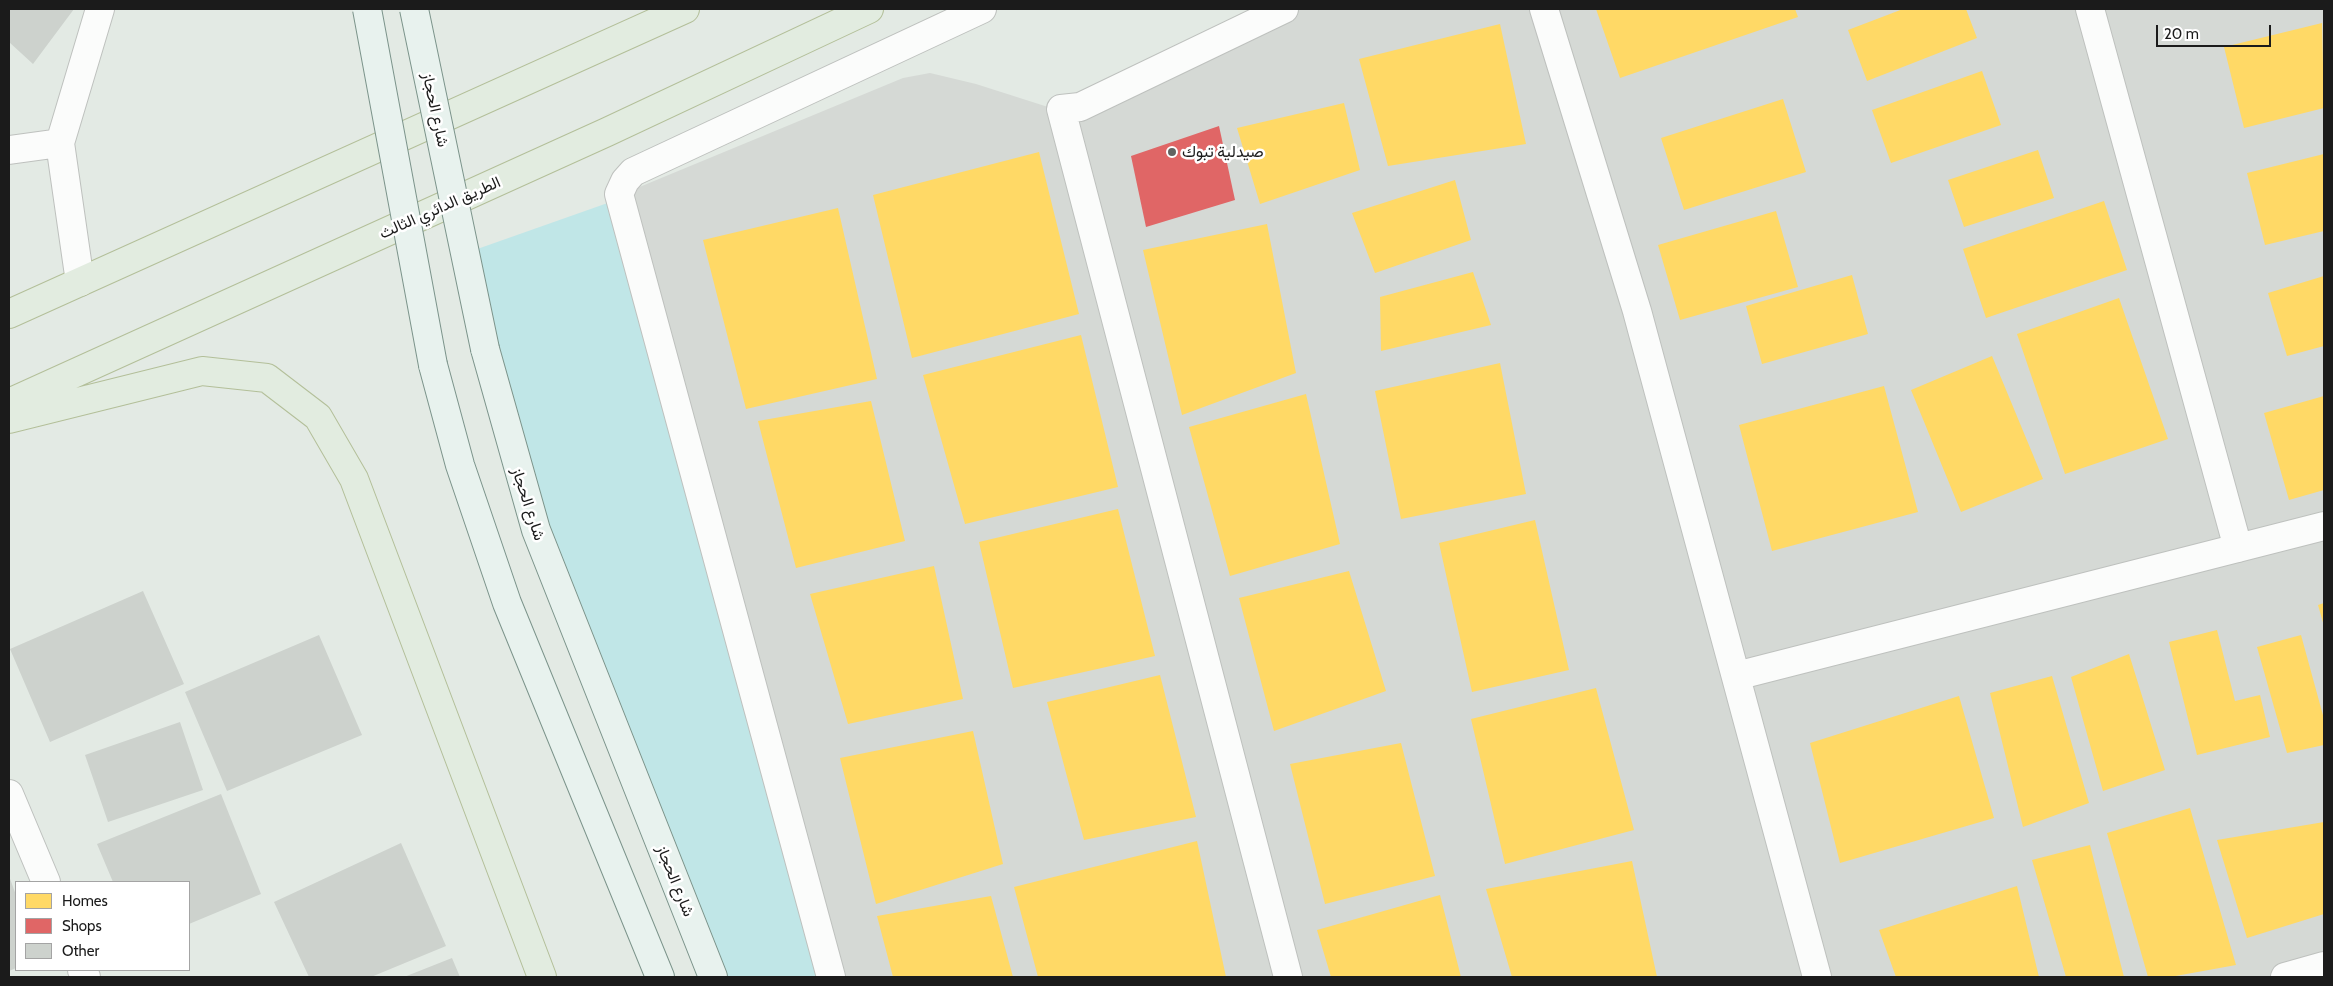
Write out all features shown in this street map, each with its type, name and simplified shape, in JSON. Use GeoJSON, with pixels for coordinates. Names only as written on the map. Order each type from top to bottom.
{"type":"FeatureCollection","features":[{"type":"Feature","properties":{"kind":"highway"},"geometry":{"type":"LineString","coordinates":[[9,314],[685,9]]}},
{"type":"Feature","properties":{"kind":"highway","name":"الطريق الدائري الثالث"},"geometry":{"type":"LineString","coordinates":[[9,403],[607,132],[869,9]]}},
{"type":"Feature","properties":{"kind":"highway"},"geometry":{"type":"LineString","coordinates":[[9,419],[202,371],[267,378],[318,416],[354,479],[542,977]]}},
{"type":"Feature","properties":{"kind":"main road"},"geometry":{"type":"LineString","coordinates":[[367,9],[433,365],[460,465],[507,603],[660,977]]}},
{"type":"Feature","properties":{"kind":"main road","name":"شارع الحجاز"},"geometry":{"type":"LineString","coordinates":[[414,9],[485,349],[536,530],[713,977]]}},
{"type":"Feature","properties":{"kind":"street"},"geometry":{"type":"LineString","coordinates":[[80,282],[60,143],[100,9]]}},
{"type":"Feature","properties":{"kind":"street"},"geometry":{"type":"LineString","coordinates":[[830,977],[619,194],[624,181],[633,172],[982,9]]}},
{"type":"Feature","properties":{"kind":"street"},"geometry":{"type":"LineString","coordinates":[[1284,9],[1080,106],[1061,110],[1288,977]]}},
{"type":"Feature","properties":{"kind":"street"},"geometry":{"type":"LineString","coordinates":[[1544,9],[1637,311],[1817,977]]}},
{"type":"Feature","properties":{"kind":"street"},"geometry":{"type":"LineString","coordinates":[[2090,9],[2238,548]]}},
{"type":"Feature","properties":{"kind":"street"},"geometry":{"type":"LineString","coordinates":[[9,150],[60,143]]}},
{"type":"Feature","properties":{"kind":"street"},"geometry":{"type":"LineString","coordinates":[[1736,676],[2324,526]]}},
{"type":"Feature","properties":{"kind":"street"},"geometry":{"type":"LineString","coordinates":[[9,794],[46,881]]}},
{"type":"Feature","properties":{"kind":"shaded area"},"geometry":{"type":"Polygon","coordinates":[[[1294,9],[2324,9],[2324,977],[835,977],[625,193],[903,78],[930,73],[976,84],[1070,114],[1294,9]]]}},
{"type":"Feature","properties":{"kind":"shaded area"},"geometry":{"type":"Polygon","coordinates":[[[619,199],[831,977],[717,977],[540,534],[466,253],[619,199]]]}},
{"type":"Feature","properties":{"kind":"building: Homes"},"geometry":{"type":"Polygon","coordinates":[[[1596,9],[1795,9],[1798,17],[1620,78],[1596,9]]]}},
{"type":"Feature","properties":{"kind":"building: Homes"},"geometry":{"type":"Polygon","coordinates":[[[1903,9],[1966,9],[1977,38],[1867,81],[1848,30],[1903,9]]]}},
{"type":"Feature","properties":{"kind":"building: Homes"},"geometry":{"type":"Polygon","coordinates":[[[2322,23],[2324,108],[2244,128],[2224,47],[2322,23]]]}},
{"type":"Feature","properties":{"kind":"building: Homes"},"geometry":{"type":"Polygon","coordinates":[[[1500,24],[1526,144],[1388,166],[1359,59],[1500,24]]]}},
{"type":"Feature","properties":{"kind":"building: Homes"},"geometry":{"type":"Polygon","coordinates":[[[1982,71],[2001,125],[1891,163],[1872,110],[1982,71]]]}},
{"type":"Feature","properties":{"kind":"building: Homes"},"geometry":{"type":"Polygon","coordinates":[[[1783,99],[1806,172],[1684,210],[1661,138],[1783,99]]]}},
{"type":"Feature","properties":{"kind":"building: Homes"},"geometry":{"type":"Polygon","coordinates":[[[1344,103],[1360,170],[1260,204],[1237,128],[1344,103]]]}},
{"type":"Feature","properties":{"kind":"building: Homes"},"geometry":{"type":"Polygon","coordinates":[[[2038,150],[2054,198],[1964,227],[1948,180],[2038,150]]]}},
{"type":"Feature","properties":{"kind":"building: Homes"},"geometry":{"type":"Polygon","coordinates":[[[1039,152],[1079,314],[912,358],[873,195],[1039,152]]]}},
{"type":"Feature","properties":{"kind":"building: Homes"},"geometry":{"type":"Polygon","coordinates":[[[2324,154],[2324,231],[2265,245],[2247,173],[2324,154]]]}},
{"type":"Feature","properties":{"kind":"building: Homes"},"geometry":{"type":"Polygon","coordinates":[[[1455,180],[1471,240],[1375,273],[1352,213],[1455,180]]]}},
{"type":"Feature","properties":{"kind":"building: Homes"},"geometry":{"type":"Polygon","coordinates":[[[2104,201],[2127,270],[1986,318],[1963,249],[2104,201]]]}},
{"type":"Feature","properties":{"kind":"building: Homes"},"geometry":{"type":"Polygon","coordinates":[[[838,208],[877,379],[746,409],[703,240],[838,208]]]}},
{"type":"Feature","properties":{"kind":"building: Homes"},"geometry":{"type":"Polygon","coordinates":[[[1776,211],[1798,287],[1680,320],[1658,245],[1776,211]]]}},
{"type":"Feature","properties":{"kind":"building: Homes"},"geometry":{"type":"Polygon","coordinates":[[[1267,224],[1296,373],[1182,415],[1143,250],[1267,224]]]}},
{"type":"Feature","properties":{"kind":"building: Homes"},"geometry":{"type":"Polygon","coordinates":[[[1473,272],[1491,325],[1381,351],[1380,297],[1473,272]]]}},
{"type":"Feature","properties":{"kind":"building: Homes"},"geometry":{"type":"Polygon","coordinates":[[[1852,275],[1868,334],[1762,364],[1746,306],[1852,275]]]}},
{"type":"Feature","properties":{"kind":"building: Homes"},"geometry":{"type":"Polygon","coordinates":[[[2324,276],[2324,346],[2287,356],[2268,293],[2324,276]]]}},
{"type":"Feature","properties":{"kind":"building: Homes"},"geometry":{"type":"Polygon","coordinates":[[[2119,298],[2168,439],[2065,474],[2017,334],[2119,298]]]}},
{"type":"Feature","properties":{"kind":"building: Homes"},"geometry":{"type":"Polygon","coordinates":[[[1081,335],[1118,487],[965,524],[923,375],[1081,335]]]}},
{"type":"Feature","properties":{"kind":"building: Homes"},"geometry":{"type":"Polygon","coordinates":[[[1992,356],[2043,479],[1961,512],[1911,390],[1992,356]]]}},
{"type":"Feature","properties":{"kind":"building: Homes"},"geometry":{"type":"Polygon","coordinates":[[[1500,363],[1526,494],[1401,519],[1375,391],[1500,363]]]}},
{"type":"Feature","properties":{"kind":"building: Homes"},"geometry":{"type":"Polygon","coordinates":[[[1884,386],[1918,512],[1772,551],[1739,425],[1884,386]]]}},
{"type":"Feature","properties":{"kind":"building: Homes"},"geometry":{"type":"Polygon","coordinates":[[[1306,394],[1340,544],[1230,576],[1189,427],[1306,394]]]}},
{"type":"Feature","properties":{"kind":"building: Homes"},"geometry":{"type":"Polygon","coordinates":[[[2324,396],[2324,490],[2289,500],[2264,413],[2324,396]]]}},
{"type":"Feature","properties":{"kind":"building: Homes"},"geometry":{"type":"Polygon","coordinates":[[[871,401],[905,541],[796,568],[758,421],[871,401]]]}},
{"type":"Feature","properties":{"kind":"building: Homes"},"geometry":{"type":"Polygon","coordinates":[[[1118,509],[1155,656],[1013,688],[979,542],[1118,509]]]}},
{"type":"Feature","properties":{"kind":"building: Homes"},"geometry":{"type":"Polygon","coordinates":[[[1535,520],[1569,670],[1472,692],[1439,543],[1535,520]]]}},
{"type":"Feature","properties":{"kind":"building: Homes"},"geometry":{"type":"Polygon","coordinates":[[[934,566],[963,699],[848,724],[810,594],[934,566]]]}},
{"type":"Feature","properties":{"kind":"building: Homes"},"geometry":{"type":"Polygon","coordinates":[[[1349,571],[1386,691],[1274,731],[1239,598],[1349,571]]]}},
{"type":"Feature","properties":{"kind":"building: Homes"},"geometry":{"type":"Polygon","coordinates":[[[2324,603],[2324,626],[2318,605],[2324,603]]]}},
{"type":"Feature","properties":{"kind":"building: Homes"},"geometry":{"type":"Polygon","coordinates":[[[2217,630],[2235,701],[2260,695],[2270,737],[2197,755],[2169,642],[2217,630]]]}},
{"type":"Feature","properties":{"kind":"building: Homes"},"geometry":{"type":"Polygon","coordinates":[[[2301,635],[2324,719],[2324,745],[2287,753],[2257,647],[2301,635]]]}},
{"type":"Feature","properties":{"kind":"building: Homes"},"geometry":{"type":"Polygon","coordinates":[[[2129,654],[2165,770],[2103,791],[2071,677],[2129,654]]]}},
{"type":"Feature","properties":{"kind":"building: Homes"},"geometry":{"type":"Polygon","coordinates":[[[1160,675],[1196,817],[1084,840],[1047,702],[1160,675]]]}},
{"type":"Feature","properties":{"kind":"building: Homes"},"geometry":{"type":"Polygon","coordinates":[[[2052,676],[2089,803],[2023,827],[1990,693],[2052,676]]]}},
{"type":"Feature","properties":{"kind":"building: Homes"},"geometry":{"type":"Polygon","coordinates":[[[1596,688],[1634,830],[1505,864],[1471,719],[1596,688]]]}},
{"type":"Feature","properties":{"kind":"building: Homes"},"geometry":{"type":"Polygon","coordinates":[[[1959,696],[1994,818],[1840,863],[1810,743],[1959,696]]]}},
{"type":"Feature","properties":{"kind":"building: Homes"},"geometry":{"type":"Polygon","coordinates":[[[973,731],[1003,864],[876,904],[840,758],[973,731]]]}},
{"type":"Feature","properties":{"kind":"building: Homes"},"geometry":{"type":"Polygon","coordinates":[[[1401,743],[1435,876],[1325,904],[1290,764],[1401,743]]]}},
{"type":"Feature","properties":{"kind":"building: Homes"},"geometry":{"type":"Polygon","coordinates":[[[2190,808],[2236,965],[2170,977],[2148,977],[2107,833],[2190,808]]]}},
{"type":"Feature","properties":{"kind":"building: Homes"},"geometry":{"type":"Polygon","coordinates":[[[2324,822],[2324,914],[2247,938],[2217,840],[2324,822]]]}},
{"type":"Feature","properties":{"kind":"building: Homes"},"geometry":{"type":"Polygon","coordinates":[[[1197,841],[1226,977],[1038,977],[1014,887],[1197,841]]]}},
{"type":"Feature","properties":{"kind":"building: Homes"},"geometry":{"type":"Polygon","coordinates":[[[2090,845],[2124,977],[2066,977],[2032,860],[2090,845]]]}},
{"type":"Feature","properties":{"kind":"building: Homes"},"geometry":{"type":"Polygon","coordinates":[[[1632,861],[1657,977],[1512,977],[1486,889],[1632,861]]]}},
{"type":"Feature","properties":{"kind":"building: Homes"},"geometry":{"type":"Polygon","coordinates":[[[2017,886],[2039,977],[1896,977],[1879,930],[2017,886]]]}},
{"type":"Feature","properties":{"kind":"building: Homes"},"geometry":{"type":"Polygon","coordinates":[[[1440,895],[1461,977],[1331,977],[1317,930],[1440,895]]]}},
{"type":"Feature","properties":{"kind":"building: Homes"},"geometry":{"type":"Polygon","coordinates":[[[991,896],[1013,977],[893,977],[877,916],[991,896]]]}},
{"type":"Feature","properties":{"kind":"building: Shops"},"geometry":{"type":"Polygon","coordinates":[[[1219,126],[1235,200],[1146,227],[1131,156],[1219,126]]]}},
{"type":"Feature","properties":{"kind":"building: Other"},"geometry":{"type":"Polygon","coordinates":[[[9,9],[74,9],[33,64],[9,42],[9,9]]]}},
{"type":"Feature","properties":{"kind":"building: Other"},"geometry":{"type":"Polygon","coordinates":[[[143,591],[184,684],[50,742],[10,649],[143,591]]]}},
{"type":"Feature","properties":{"kind":"building: Other"},"geometry":{"type":"Polygon","coordinates":[[[319,635],[362,735],[227,791],[185,692],[319,635]]]}},
{"type":"Feature","properties":{"kind":"building: Other"},"geometry":{"type":"Polygon","coordinates":[[[180,722],[203,790],[108,822],[85,755],[180,722]]]}},
{"type":"Feature","properties":{"kind":"building: Other"},"geometry":{"type":"Polygon","coordinates":[[[221,794],[261,894],[190,924],[190,881],[113,881],[97,844],[221,794]]]}},
{"type":"Feature","properties":{"kind":"building: Other"},"geometry":{"type":"Polygon","coordinates":[[[401,843],[446,946],[371,977],[309,977],[274,902],[401,843]]]}},
{"type":"Feature","properties":{"kind":"building: Other"},"geometry":{"type":"Polygon","coordinates":[[[9,876],[15,892],[15,968],[9,971],[9,876]]]}},
{"type":"Feature","properties":{"kind":"building: Other"},"geometry":{"type":"Polygon","coordinates":[[[452,958],[460,977],[404,977],[452,958]]]}},
{"type":"Feature","properties":{"kind":"place","name":"صيدلية تبوك"},"geometry":{"type":"Point","coordinates":[1172,152]}}]}
